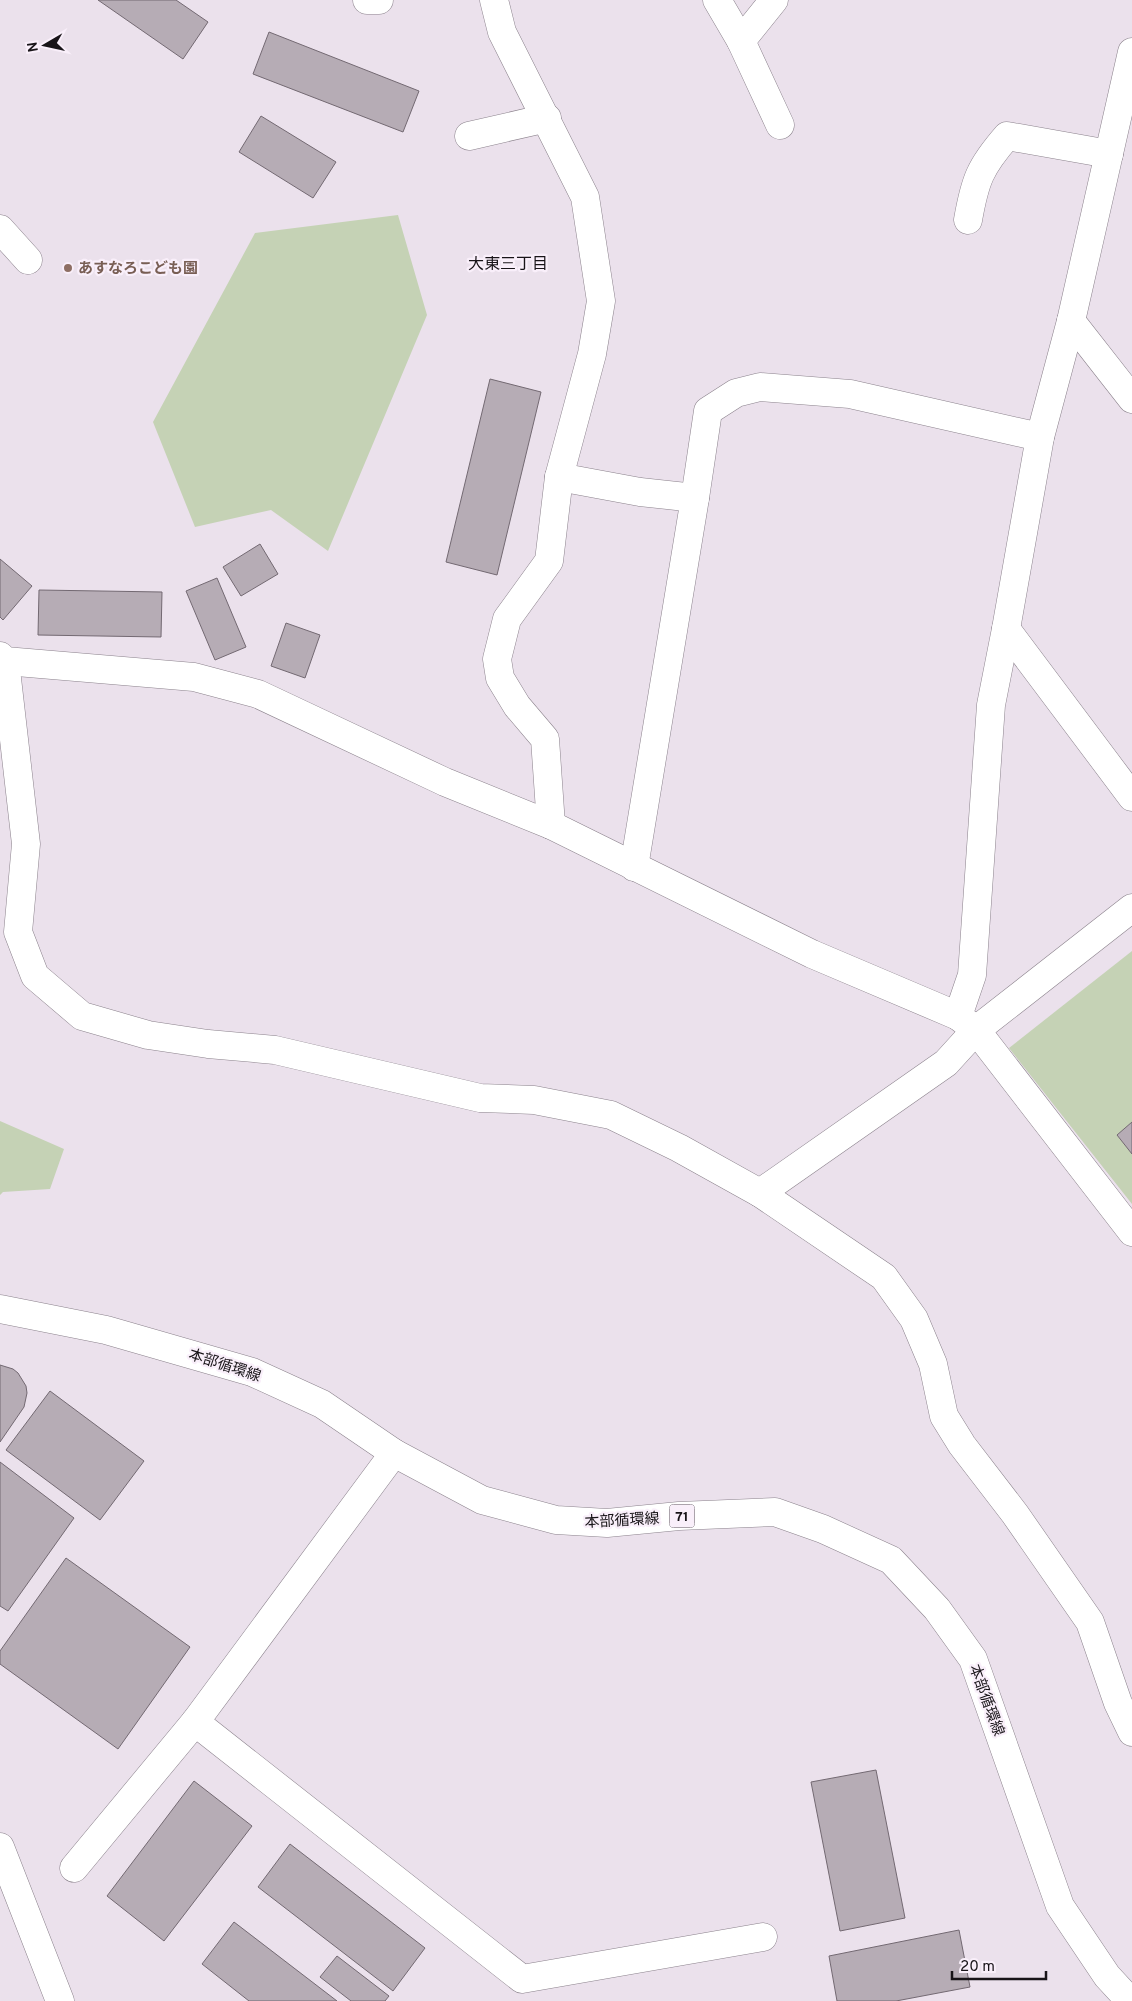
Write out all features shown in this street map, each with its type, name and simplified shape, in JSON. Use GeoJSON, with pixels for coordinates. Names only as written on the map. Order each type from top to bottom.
{"type":"FeatureCollection","features":[{"type":"Feature","properties":{"kind":"street"},"geometry":{"type":"LineString","coordinates":[[367,0],[379,0]]}},
{"type":"Feature","properties":{"kind":"street"},"geometry":{"type":"LineString","coordinates":[[494,0],[502,32],[585,197],[601,300],[592,354],[559,477],[549,561],[507,619],[497,659],[500,678],[504,686],[517,706],[545,738],[551,825]]}},
{"type":"Feature","properties":{"kind":"street"},"geometry":{"type":"LineString","coordinates":[[717,0],[741,41],[780,125]]}},
{"type":"Feature","properties":{"kind":"street"},"geometry":{"type":"LineString","coordinates":[[741,41],[774,0]]}},
{"type":"Feature","properties":{"kind":"street"},"geometry":{"type":"LineString","coordinates":[[760,1193],[946,1063],[967,1023],[991,705],[1040,437],[1071,321],[1132,52]]}},
{"type":"Feature","properties":{"kind":"street"},"geometry":{"type":"LineString","coordinates":[[469,136],[546,118]]}},
{"type":"Feature","properties":{"kind":"street"},"geometry":{"type":"LineString","coordinates":[[968,220],[974,186],[988,158],[1007,136],[1109,154]]}},
{"type":"Feature","properties":{"kind":"street"},"geometry":{"type":"LineString","coordinates":[[0,229],[28,260]]}},
{"type":"Feature","properties":{"kind":"street"},"geometry":{"type":"LineString","coordinates":[[1071,321],[1132,399]]}},
{"type":"Feature","properties":{"kind":"street"},"geometry":{"type":"LineString","coordinates":[[634,867],[708,411],[736,393],[760,388],[850,394],[1040,437]]}},
{"type":"Feature","properties":{"kind":"street"},"geometry":{"type":"LineString","coordinates":[[559,477],[640,492],[695,498]]}},
{"type":"Feature","properties":{"kind":"street"},"geometry":{"type":"LineString","coordinates":[[1006,630],[1132,797]]}},
{"type":"Feature","properties":{"kind":"street"},"geometry":{"type":"LineString","coordinates":[[1132,1232],[967,1023],[812,954],[551,825],[445,782],[258,694],[194,677],[3,659],[26,844],[9,931],[35,976],[82,1016],[148,1035],[208,1044],[275,1050],[480,1098],[534,1100],[611,1115],[679,1148],[760,1193],[884,1277],[914,1319],[933,1364],[944,1416],[962,1445],[1015,1514],[1090,1622],[1125,1698],[1132,1732]]}},
{"type":"Feature","properties":{"kind":"street"},"geometry":{"type":"LineString","coordinates":[[967,1023],[1132,908]]}},
{"type":"Feature","properties":{"kind":"street","name":"本部循環線"},"geometry":{"type":"LineString","coordinates":[[0,1309],[106,1330],[252,1372],[322,1404],[394,1453],[482,1500],[556,1520],[607,1523],[679,1516],[775,1512],[823,1529],[891,1560],[937,1609],[973,1659],[1060,1906],[1107,1976],[1130,2001]]}},
{"type":"Feature","properties":{"kind":"street"},"geometry":{"type":"LineString","coordinates":[[74,1868],[195,1722],[394,1453]]}},
{"type":"Feature","properties":{"kind":"street"},"geometry":{"type":"LineString","coordinates":[[195,1722],[522,1979],[764,1936]]}},
{"type":"Feature","properties":{"kind":"street"},"geometry":{"type":"LineString","coordinates":[[0,1847],[60,2001]]}},
{"type":"Feature","properties":{"kind":"green space"},"geometry":{"type":"Polygon","coordinates":[[[398,215],[427,315],[328,551],[271,510],[195,527],[153,422],[255,233],[398,215]]]}},
{"type":"Feature","properties":{"kind":"green space"},"geometry":{"type":"Polygon","coordinates":[[[1132,951],[1132,1204],[1009,1048],[1132,951]]]}},
{"type":"Feature","properties":{"kind":"green space"},"geometry":{"type":"Polygon","coordinates":[[[0,1121],[64,1149],[50,1189],[3,1192],[0,1195],[0,1121]]]}},
{"type":"Feature","properties":{"kind":"building"},"geometry":{"type":"Polygon","coordinates":[[[98,0],[176,0],[208,22],[183,59],[98,0]]]}},
{"type":"Feature","properties":{"kind":"building"},"geometry":{"type":"Polygon","coordinates":[[[269,32],[419,91],[403,132],[253,74],[269,32]]]}},
{"type":"Feature","properties":{"kind":"building"},"geometry":{"type":"Polygon","coordinates":[[[261,116],[336,162],[313,198],[239,152],[261,116]]]}},
{"type":"Feature","properties":{"kind":"building"},"geometry":{"type":"Polygon","coordinates":[[[490,379],[541,392],[497,575],[446,562],[490,379]]]}},
{"type":"Feature","properties":{"kind":"building"},"geometry":{"type":"Polygon","coordinates":[[[260,544],[278,574],[241,596],[223,567],[260,544]]]}},
{"type":"Feature","properties":{"kind":"building"},"geometry":{"type":"Polygon","coordinates":[[[0,559],[32,586],[3,620],[0,617],[0,559]]]}},
{"type":"Feature","properties":{"kind":"building"},"geometry":{"type":"Polygon","coordinates":[[[217,578],[246,647],[215,660],[186,591],[217,578]]]}},
{"type":"Feature","properties":{"kind":"building"},"geometry":{"type":"Polygon","coordinates":[[[39,590],[162,592],[161,637],[38,635],[39,590]]]}},
{"type":"Feature","properties":{"kind":"building"},"geometry":{"type":"Polygon","coordinates":[[[286,623],[320,635],[305,678],[271,666],[286,623]]]}},
{"type":"Feature","properties":{"kind":"building"},"geometry":{"type":"Polygon","coordinates":[[[1132,1122],[1132,1154],[1117,1135],[1132,1122]]]}},
{"type":"Feature","properties":{"kind":"building"},"geometry":{"type":"Polygon","coordinates":[[[0,1365],[13,1369],[18,1373],[26,1386],[27,1393],[24,1407],[0,1442],[0,1365]]]}},
{"type":"Feature","properties":{"kind":"building"},"geometry":{"type":"Polygon","coordinates":[[[50,1391],[144,1461],[100,1520],[6,1450],[50,1391]]]}},
{"type":"Feature","properties":{"kind":"building"},"geometry":{"type":"Polygon","coordinates":[[[0,1462],[74,1518],[8,1611],[0,1606],[0,1462]]]}},
{"type":"Feature","properties":{"kind":"building"},"geometry":{"type":"Polygon","coordinates":[[[66,1558],[190,1647],[118,1749],[0,1664],[0,1651],[66,1558]]]}},
{"type":"Feature","properties":{"kind":"building"},"geometry":{"type":"Polygon","coordinates":[[[876,1770],[905,1918],[840,1931],[811,1782],[876,1770]]]}},
{"type":"Feature","properties":{"kind":"building"},"geometry":{"type":"Polygon","coordinates":[[[194,1781],[252,1826],[164,1941],[107,1896],[194,1781]]]}},
{"type":"Feature","properties":{"kind":"building"},"geometry":{"type":"Polygon","coordinates":[[[290,1844],[425,1948],[393,1991],[258,1887],[290,1844]]]}},
{"type":"Feature","properties":{"kind":"building"},"geometry":{"type":"Polygon","coordinates":[[[234,1922],[337,2001],[249,2001],[202,1964],[234,1922]]]}},
{"type":"Feature","properties":{"kind":"building"},"geometry":{"type":"Polygon","coordinates":[[[959,1930],[970,1987],[896,2001],[837,2001],[829,1956],[959,1930]]]}},
{"type":"Feature","properties":{"kind":"building"},"geometry":{"type":"Polygon","coordinates":[[[337,1956],[389,1996],[385,2001],[351,2001],[320,1977],[337,1956]]]}},
{"type":"Feature","properties":{"kind":"place","name":"あすなろこども園"},"geometry":{"type":"Point","coordinates":[68,268]}},
{"type":"Feature","properties":{"kind":"district","name":"大東三丁目"},"geometry":{"type":"Point","coordinates":[508,263]}}]}
